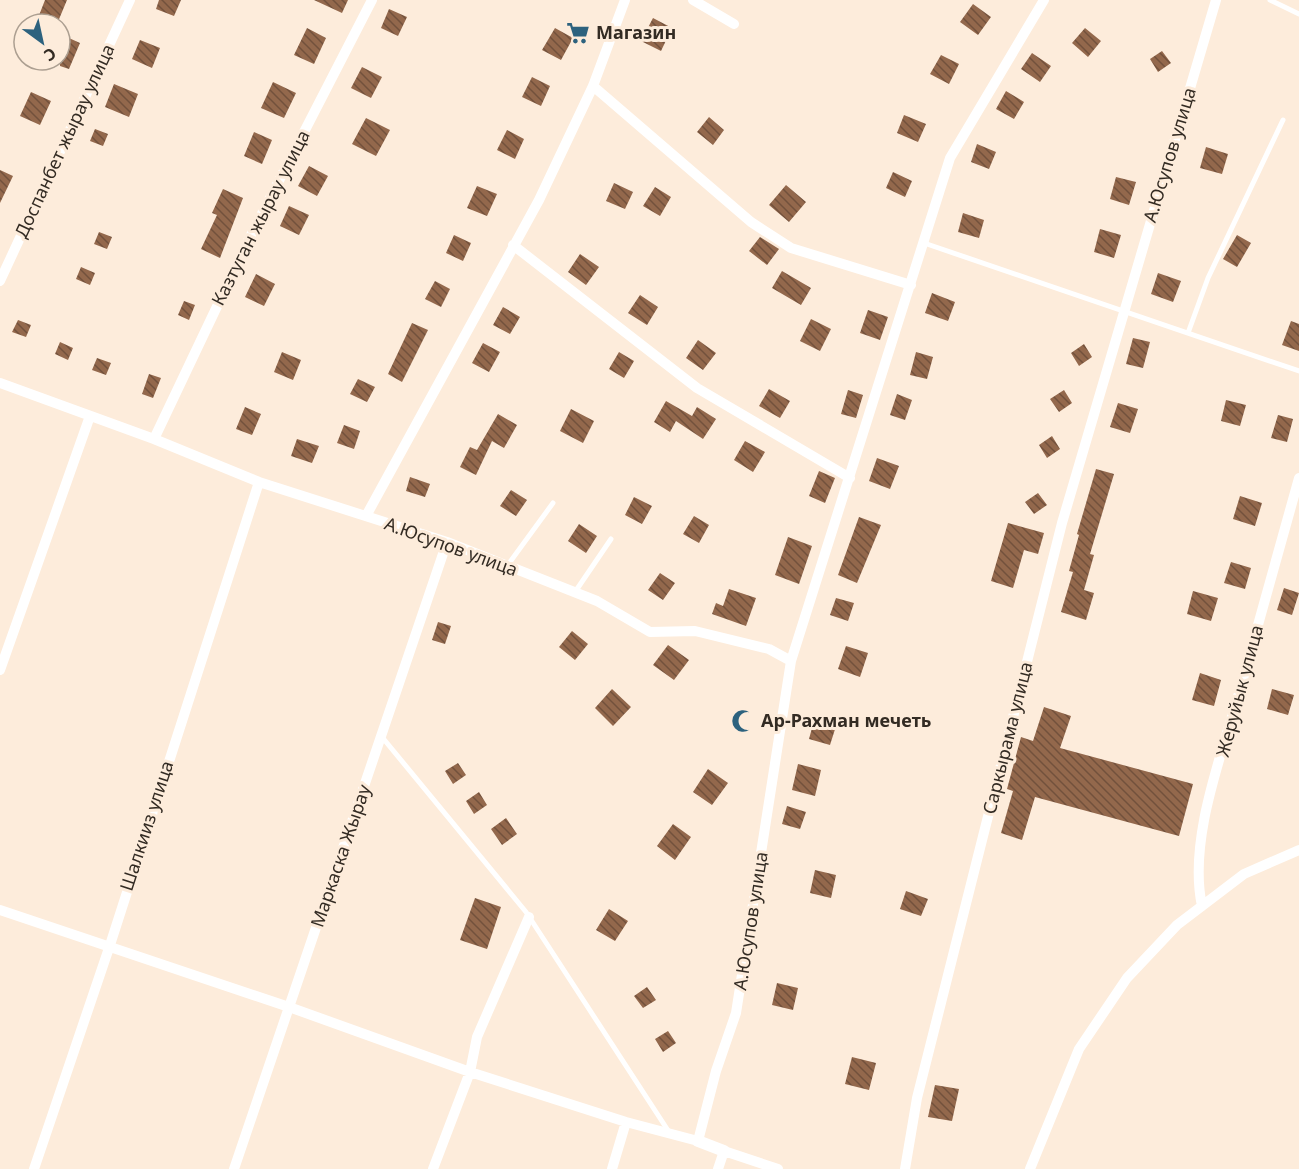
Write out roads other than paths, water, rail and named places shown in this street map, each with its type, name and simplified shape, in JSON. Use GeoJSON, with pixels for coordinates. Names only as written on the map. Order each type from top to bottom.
{"type":"FeatureCollection","features":[{"type":"Feature","properties":{"kind":"street","name":"Доспанбет жырау улица"},"geometry":{"type":"LineString","coordinates":[[0,281],[130,0]]}},
{"type":"Feature","properties":{"kind":"street","name":"Казтуган жырау улица"},"geometry":{"type":"LineString","coordinates":[[154,439],[250,237],[372,0]]}},
{"type":"Feature","properties":{"kind":"street","name":"А.Юсупов улица"},"geometry":{"type":"LineString","coordinates":[[625,0],[593,86],[539,200],[366,516],[447,542],[575,592],[597,601],[650,632],[695,631],[769,649],[791,661]]}},
{"type":"Feature","properties":{"kind":"street"},"geometry":{"type":"LineString","coordinates":[[693,0],[734,24]]}},
{"type":"Feature","properties":{"kind":"street","name":"А.Юсупов улица"},"geometry":{"type":"LineString","coordinates":[[698,1141],[716,1071],[736,1012],[791,661],[950,158],[1044,0]]}},
{"type":"Feature","properties":{"kind":"street","name":"А.Юсупов улица"},"geometry":{"type":"LineString","coordinates":[[1124,311],[1216,0]]}},
{"type":"Feature","properties":{"kind":"street"},"geometry":{"type":"LineString","coordinates":[[593,86],[743,215],[791,248],[911,285]]}},
{"type":"Feature","properties":{"kind":"street"},"geometry":{"type":"LineString","coordinates":[[513,245],[697,388],[850,478]]}},
{"type":"Feature","properties":{"kind":"street","name":"Саркырама улица"},"geometry":{"type":"LineString","coordinates":[[904,1169],[918,1098],[1062,523],[1124,311]]}},
{"type":"Feature","properties":{"kind":"street"},"geometry":{"type":"LineString","coordinates":[[0,383],[154,439],[259,482],[366,516]]}},
{"type":"Feature","properties":{"kind":"street"},"geometry":{"type":"LineString","coordinates":[[0,670],[90,416]]}},
{"type":"Feature","properties":{"kind":"street","name":"Жеруйык улица"},"geometry":{"type":"LineString","coordinates":[[1202,906],[1197,884],[1197,862],[1209,805],[1299,478]]}},
{"type":"Feature","properties":{"kind":"street","name":"Шалкииз улица"},"geometry":{"type":"LineString","coordinates":[[34,1169],[110,945],[259,482]]}},
{"type":"Feature","properties":{"kind":"street","name":"Маркаска Жырау"},"geometry":{"type":"LineString","coordinates":[[234,1169],[447,542]]}},
{"type":"Feature","properties":{"kind":"street"},"geometry":{"type":"LineString","coordinates":[[1030,1169],[1079,1049],[1127,978],[1177,925],[1244,874],[1299,850]]}},
{"type":"Feature","properties":{"kind":"street"},"geometry":{"type":"LineString","coordinates":[[0,910],[289,1006],[470,1072],[626,1122],[698,1141],[778,1169]]}},
{"type":"Feature","properties":{"kind":"street"},"geometry":{"type":"LineString","coordinates":[[433,1169],[470,1072],[477,1037],[529,917]]}},
{"type":"Feature","properties":{"kind":"street"},"geometry":{"type":"LineString","coordinates":[[612,1169],[626,1122]]}},
{"type":"Feature","properties":{"kind":"street"},"geometry":{"type":"LineString","coordinates":[[718,1169],[724,1151]]}},
{"type":"Feature","properties":{"kind":"lane"},"geometry":{"type":"LineString","coordinates":[[1270,0],[1299,14]]}},
{"type":"Feature","properties":{"kind":"lane"},"geometry":{"type":"LineString","coordinates":[[1188,333],[1232,224],[1283,120]]}},
{"type":"Feature","properties":{"kind":"lane"},"geometry":{"type":"LineString","coordinates":[[924,243],[1299,370]]}},
{"type":"Feature","properties":{"kind":"lane"},"geometry":{"type":"LineString","coordinates":[[507,566],[553,503]]}},
{"type":"Feature","properties":{"kind":"lane"},"geometry":{"type":"LineString","coordinates":[[575,592],[611,539]]}},
{"type":"Feature","properties":{"kind":"lane"},"geometry":{"type":"LineString","coordinates":[[381,735],[529,917],[670,1133]]}},
{"type":"Feature","properties":{"kind":"place","name":"Магазин"},"geometry":{"type":"Point","coordinates":[578,33]}},
{"type":"Feature","properties":{"kind":"place","name":"Ар-Рахман мечеть"},"geometry":{"type":"Point","coordinates":[743,721]}}]}
